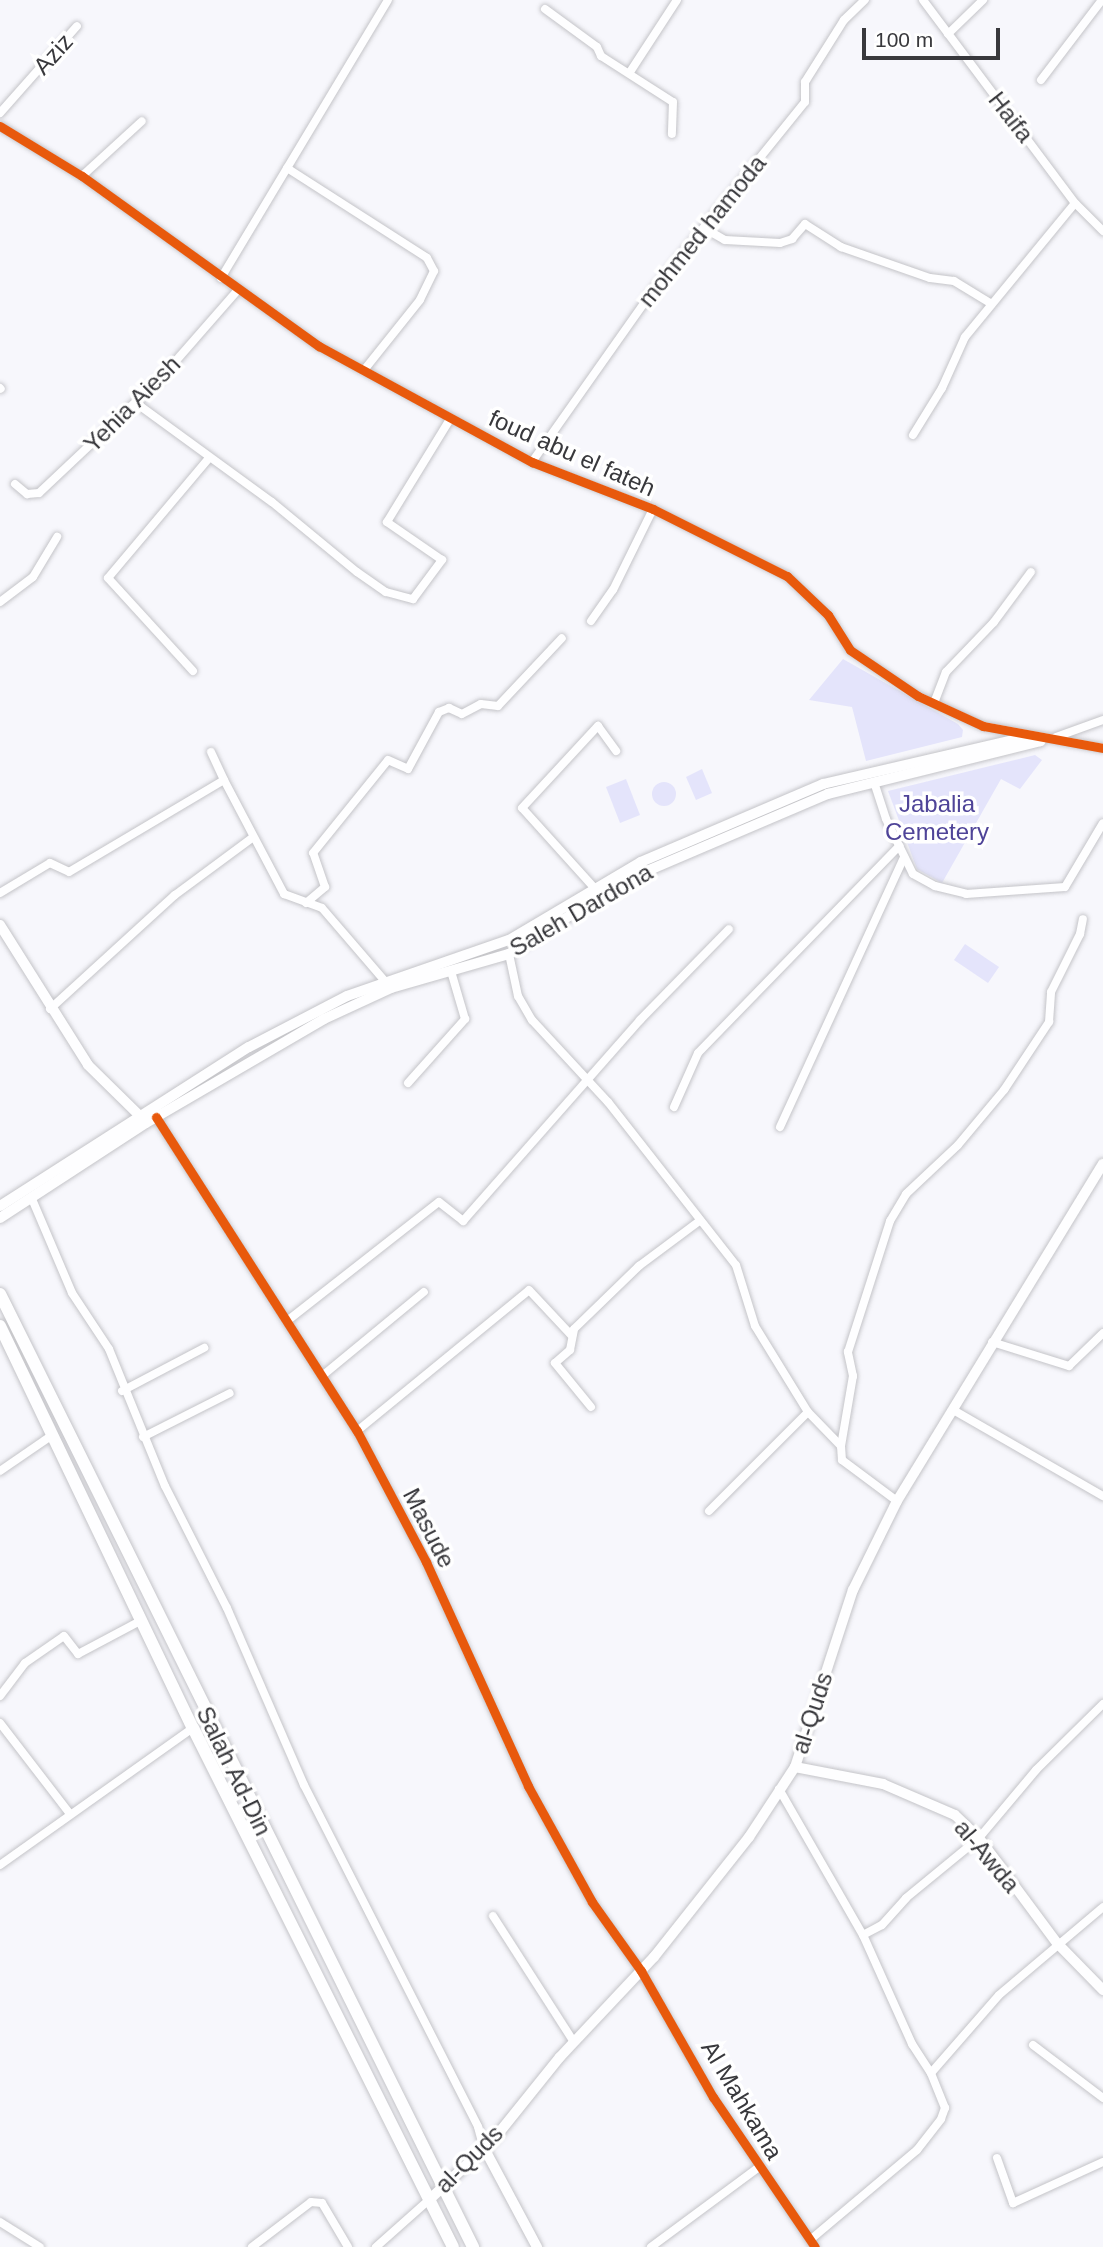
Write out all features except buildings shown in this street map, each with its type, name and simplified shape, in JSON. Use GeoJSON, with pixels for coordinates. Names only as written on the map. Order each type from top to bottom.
{"type":"FeatureCollection","features":[{"type":"Feature","properties":{"kind":"highway","name":"Salah Ad-Din"},"geometry":{"type":"LineString","coordinates":[[0,1294],[441,2188],[473,2247]]}},
{"type":"Feature","properties":{"kind":"highway","name":"Salah Ad-Din"},"geometry":{"type":"LineString","coordinates":[[0,1326],[193,1728],[453,2247]]}},
{"type":"Feature","properties":{"kind":"main road","name":"al-Quds"},"geometry":{"type":"LineString","coordinates":[[429,2200],[483,2146],[574,2042],[641,1971],[749,1837],[795,1767],[853,1590],[897,1501],[955,1411],[992,1342],[1093,1176],[1103,1164]]}},
{"type":"Feature","properties":{"kind":"main road","name":"al-Awda"},"geometry":{"type":"LineString","coordinates":[[795,1767],[883,1784],[955,1815],[979,1838],[1057,1942],[1103,1990]]}},
{"type":"Feature","properties":{"kind":"street"},"geometry":{"type":"LineString","coordinates":[[221,278],[388,0]]}},
{"type":"Feature","properties":{"kind":"street"},"geometry":{"type":"LineString","coordinates":[[630,72],[677,0]]}},
{"type":"Feature","properties":{"kind":"street","name":"mohmed hamoda"},"geometry":{"type":"LineString","coordinates":[[532,462],[653,289],[805,102],[805,82],[844,20],[865,0]]}},
{"type":"Feature","properties":{"kind":"street","name":"Haifa"},"geometry":{"type":"LineString","coordinates":[[923,0],[1075,203],[1103,231]]}},
{"type":"Feature","properties":{"kind":"street"},"geometry":{"type":"LineString","coordinates":[[948,34],[983,0]]}},
{"type":"Feature","properties":{"kind":"street"},"geometry":{"type":"LineString","coordinates":[[1041,80],[1102,0]]}},
{"type":"Feature","properties":{"kind":"street"},"geometry":{"type":"LineString","coordinates":[[545,9],[597,47],[601,56],[630,72],[673,102],[672,134]]}},
{"type":"Feature","properties":{"kind":"street","name":"Aziz"},"geometry":{"type":"LineString","coordinates":[[0,113],[78,26]]}},
{"type":"Feature","properties":{"kind":"street"},"geometry":{"type":"LineString","coordinates":[[82,176],[142,121]]}},
{"type":"Feature","properties":{"kind":"street","name":"foud abu el fateh"},"geometry":{"type":"LineString","coordinates":[[0,126],[82,176],[319,346],[532,462],[653,509],[787,576],[828,615],[850,650],[934,703],[982,726],[1045,740],[1103,748]]}},
{"type":"Feature","properties":{"kind":"street"},"geometry":{"type":"LineString","coordinates":[[287,167],[427,258],[433,271],[420,300],[365,369]]}},
{"type":"Feature","properties":{"kind":"street"},"geometry":{"type":"LineString","coordinates":[[913,435],[942,388],[965,337],[990,303],[1075,203]]}},
{"type":"Feature","properties":{"kind":"street"},"geometry":{"type":"LineString","coordinates":[[704,228],[725,240],[780,243],[792,240],[805,224],[841,247],[930,278],[954,281],[990,303]]}},
{"type":"Feature","properties":{"kind":"street","name":"Yehia Aiesh"},"geometry":{"type":"LineString","coordinates":[[15,484],[27,494],[39,493],[136,402],[238,290]]}},
{"type":"Feature","properties":{"kind":"street"},"geometry":{"type":"LineString","coordinates":[[136,402],[272,502],[357,572],[386,592],[414,599],[442,560],[387,522],[450,419]]}},
{"type":"Feature","properties":{"kind":"street"},"geometry":{"type":"LineString","coordinates":[[193,671],[108,578],[209,458]]}},
{"type":"Feature","properties":{"kind":"street"},"geometry":{"type":"LineString","coordinates":[[591,621],[612,590],[653,509]]}},
{"type":"Feature","properties":{"kind":"street"},"geometry":{"type":"LineString","coordinates":[[0,602],[33,577],[57,537]]}},
{"type":"Feature","properties":{"kind":"street"},"geometry":{"type":"LineString","coordinates":[[934,703],[946,672],[994,622],[1031,572]]}},
{"type":"Feature","properties":{"kind":"street"},"geometry":{"type":"LineString","coordinates":[[306,903],[325,887],[313,853],[387,760],[408,769],[439,712],[449,708],[462,714],[481,704],[498,706],[562,638]]}},
{"type":"Feature","properties":{"kind":"street","name":"Saleh Dardona"},"geometry":{"type":"LineString","coordinates":[[0,1206],[142,1118],[249,1047],[389,985],[509,940],[597,891],[777,813],[874,782],[1077,733],[1103,720]]}},
{"type":"Feature","properties":{"kind":"street"},"geometry":{"type":"LineString","coordinates":[[597,891],[522,808],[591,730],[598,726],[617,751]]}},
{"type":"Feature","properties":{"kind":"street","name":"Saleh Dardona"},"geometry":{"type":"LineString","coordinates":[[0,1218],[32,1199],[142,1118],[156,1117],[324,1018],[389,985],[452,971],[509,954],[641,862],[823,785],[1026,737],[1045,740]]}},
{"type":"Feature","properties":{"kind":"street"},"geometry":{"type":"LineString","coordinates":[[211,752],[252,838],[284,894],[322,908],[389,985]]}},
{"type":"Feature","properties":{"kind":"street"},"geometry":{"type":"LineString","coordinates":[[0,893],[50,863],[69,872],[224,780]]}},
{"type":"Feature","properties":{"kind":"street"},"geometry":{"type":"LineString","coordinates":[[874,782],[899,846],[914,874],[935,886],[966,894],[1059,889],[1068,884],[1103,823]]}},
{"type":"Feature","properties":{"kind":"street"},"geometry":{"type":"LineString","coordinates":[[50,1009],[175,895],[252,838]]}},
{"type":"Feature","properties":{"kind":"street"},"geometry":{"type":"LineString","coordinates":[[674,1107],[698,1053],[899,846]]}},
{"type":"Feature","properties":{"kind":"street"},"geometry":{"type":"LineString","coordinates":[[780,1127],[904,857]]}},
{"type":"Feature","properties":{"kind":"street"},"geometry":{"type":"LineString","coordinates":[[897,1501],[842,1460],[841,1446],[853,1376],[848,1352],[890,1221],[906,1194],[957,1144],[1004,1090],[1049,1022],[1051,992],[1080,934],[1083,919]]}},
{"type":"Feature","properties":{"kind":"street"},"geometry":{"type":"LineString","coordinates":[[0,925],[50,1009],[88,1065],[142,1118]]}},
{"type":"Feature","properties":{"kind":"street"},"geometry":{"type":"LineString","coordinates":[[287,1321],[439,1202],[463,1221],[640,1020],[729,929]]}},
{"type":"Feature","properties":{"kind":"street"},"geometry":{"type":"LineString","coordinates":[[509,954],[518,996],[532,1020],[589,1081],[698,1222],[736,1265],[755,1326],[808,1412],[841,1446]]}},
{"type":"Feature","properties":{"kind":"street"},"geometry":{"type":"LineString","coordinates":[[408,1083],[465,1019],[452,971]]}},
{"type":"Feature","properties":{"kind":"street","name":"Masude"},"geometry":{"type":"LineString","coordinates":[[156,1117],[358,1431],[431,1573],[528,1786],[592,1902],[641,1971]]}},
{"type":"Feature","properties":{"kind":"street"},"geometry":{"type":"LineString","coordinates":[[1093,1176],[1103,1183]]}},
{"type":"Feature","properties":{"kind":"street"},"geometry":{"type":"LineString","coordinates":[[32,1199],[72,1293],[109,1349],[122,1391],[227,1608],[304,1784],[478,2127],[483,2146],[537,2247]]}},
{"type":"Feature","properties":{"kind":"street"},"geometry":{"type":"LineString","coordinates":[[592,1407],[555,1363],[570,1350],[573,1329],[639,1266],[698,1222]]}},
{"type":"Feature","properties":{"kind":"street"},"geometry":{"type":"LineString","coordinates":[[358,1431],[529,1290],[572,1336]]}},
{"type":"Feature","properties":{"kind":"street"},"geometry":{"type":"LineString","coordinates":[[322,1376],[424,1292]]}},
{"type":"Feature","properties":{"kind":"street"},"geometry":{"type":"LineString","coordinates":[[992,1342],[1069,1366],[1103,1333]]}},
{"type":"Feature","properties":{"kind":"street"},"geometry":{"type":"LineString","coordinates":[[122,1391],[204,1348]]}},
{"type":"Feature","properties":{"kind":"street"},"geometry":{"type":"LineString","coordinates":[[143,1437],[230,1393]]}},
{"type":"Feature","properties":{"kind":"street"},"geometry":{"type":"LineString","coordinates":[[955,1411],[1103,1496]]}},
{"type":"Feature","properties":{"kind":"street"},"geometry":{"type":"LineString","coordinates":[[709,1511],[808,1412]]}},
{"type":"Feature","properties":{"kind":"street"},"geometry":{"type":"LineString","coordinates":[[0,1471],[51,1436]]}},
{"type":"Feature","properties":{"kind":"street"},"geometry":{"type":"LineString","coordinates":[[0,1696],[25,1663],[64,1636],[78,1654],[142,1620]]}},
{"type":"Feature","properties":{"kind":"street"},"geometry":{"type":"LineString","coordinates":[[863,1935],[882,1925],[906,1898],[979,1838],[1036,1770],[1103,1704]]}},
{"type":"Feature","properties":{"kind":"street"},"geometry":{"type":"LineString","coordinates":[[0,1723],[70,1814]]}},
{"type":"Feature","properties":{"kind":"street"},"geometry":{"type":"LineString","coordinates":[[0,1865],[193,1728]]}},
{"type":"Feature","properties":{"kind":"street"},"geometry":{"type":"LineString","coordinates":[[779,1789],[863,1935],[912,2044],[931,2073],[945,2108],[941,2119],[917,2150],[812,2243]]}},
{"type":"Feature","properties":{"kind":"street"},"geometry":{"type":"LineString","coordinates":[[931,2073],[999,1995],[1057,1942],[1103,1907]]}},
{"type":"Feature","properties":{"kind":"street"},"geometry":{"type":"LineString","coordinates":[[493,1916],[574,2042]]}},
{"type":"Feature","properties":{"kind":"street","name":"Al Mahkama"},"geometry":{"type":"LineString","coordinates":[[641,1971],[713,2097],[812,2243]]}},
{"type":"Feature","properties":{"kind":"street"},"geometry":{"type":"LineString","coordinates":[[1033,2045],[1102,2095]]}},
{"type":"Feature","properties":{"kind":"street"},"geometry":{"type":"LineString","coordinates":[[997,2158],[1013,2203],[1103,2162]]}},
{"type":"Feature","properties":{"kind":"street"},"geometry":{"type":"LineString","coordinates":[[651,2247],[759,2166]]}},
{"type":"Feature","properties":{"kind":"street"},"geometry":{"type":"LineString","coordinates":[[376,2247],[429,2200]]}},
{"type":"Feature","properties":{"kind":"street"},"geometry":{"type":"LineString","coordinates":[[251,2247],[311,2202],[322,2203],[348,2247]]}},
{"type":"Feature","properties":{"kind":"street"},"geometry":{"type":"LineString","coordinates":[[0,2222],[40,2247]]}},
{"type":"Feature","properties":{"kind":"green space","name":"Jabalia Cemetery"},"geometry":{"type":"Polygon","coordinates":[[[843,659],[958,724],[963,730],[962,737],[866,761],[852,707],[809,700],[843,659]]]}},
{"type":"Feature","properties":{"kind":"green space","name":"Jabalia Cemetery"},"geometry":{"type":"Polygon","coordinates":[[[1035,755],[1042,760],[1020,789],[1001,779],[942,883],[917,869],[888,791],[1035,755]]]}},
{"type":"Feature","properties":{"kind":"green space"},"geometry":{"type":"Polygon","coordinates":[[[702,769],[712,793],[696,800],[686,777],[702,769]]]}},
{"type":"Feature","properties":{"kind":"green space"},"geometry":{"type":"Polygon","coordinates":[[[626,779],[640,815],[620,823],[606,787],[626,779]]]}},
{"type":"Feature","properties":{"kind":"green space"},"geometry":{"type":"Polygon","coordinates":[[[664,782],[672,786],[676,794],[672,802],[664,806],[656,802],[652,794],[656,786],[664,782]]]}},
{"type":"Feature","properties":{"kind":"green space"},"geometry":{"type":"Polygon","coordinates":[[[965,944],[999,967],[988,983],[954,960],[965,944]]]}},
{"type":"Feature","properties":{"kind":"cycle path"},"geometry":{"type":"LineString","coordinates":[[0,126],[82,176],[319,346],[532,462],[653,509],[787,576],[828,615],[850,650],[918,696],[983,726],[1103,748]]}},
{"type":"Feature","properties":{"kind":"cycle path"},"geometry":{"type":"LineString","coordinates":[[156,1117],[357,1431],[426,1562],[528,1786],[592,1902],[641,1971],[713,2097],[815,2247]]}}]}
